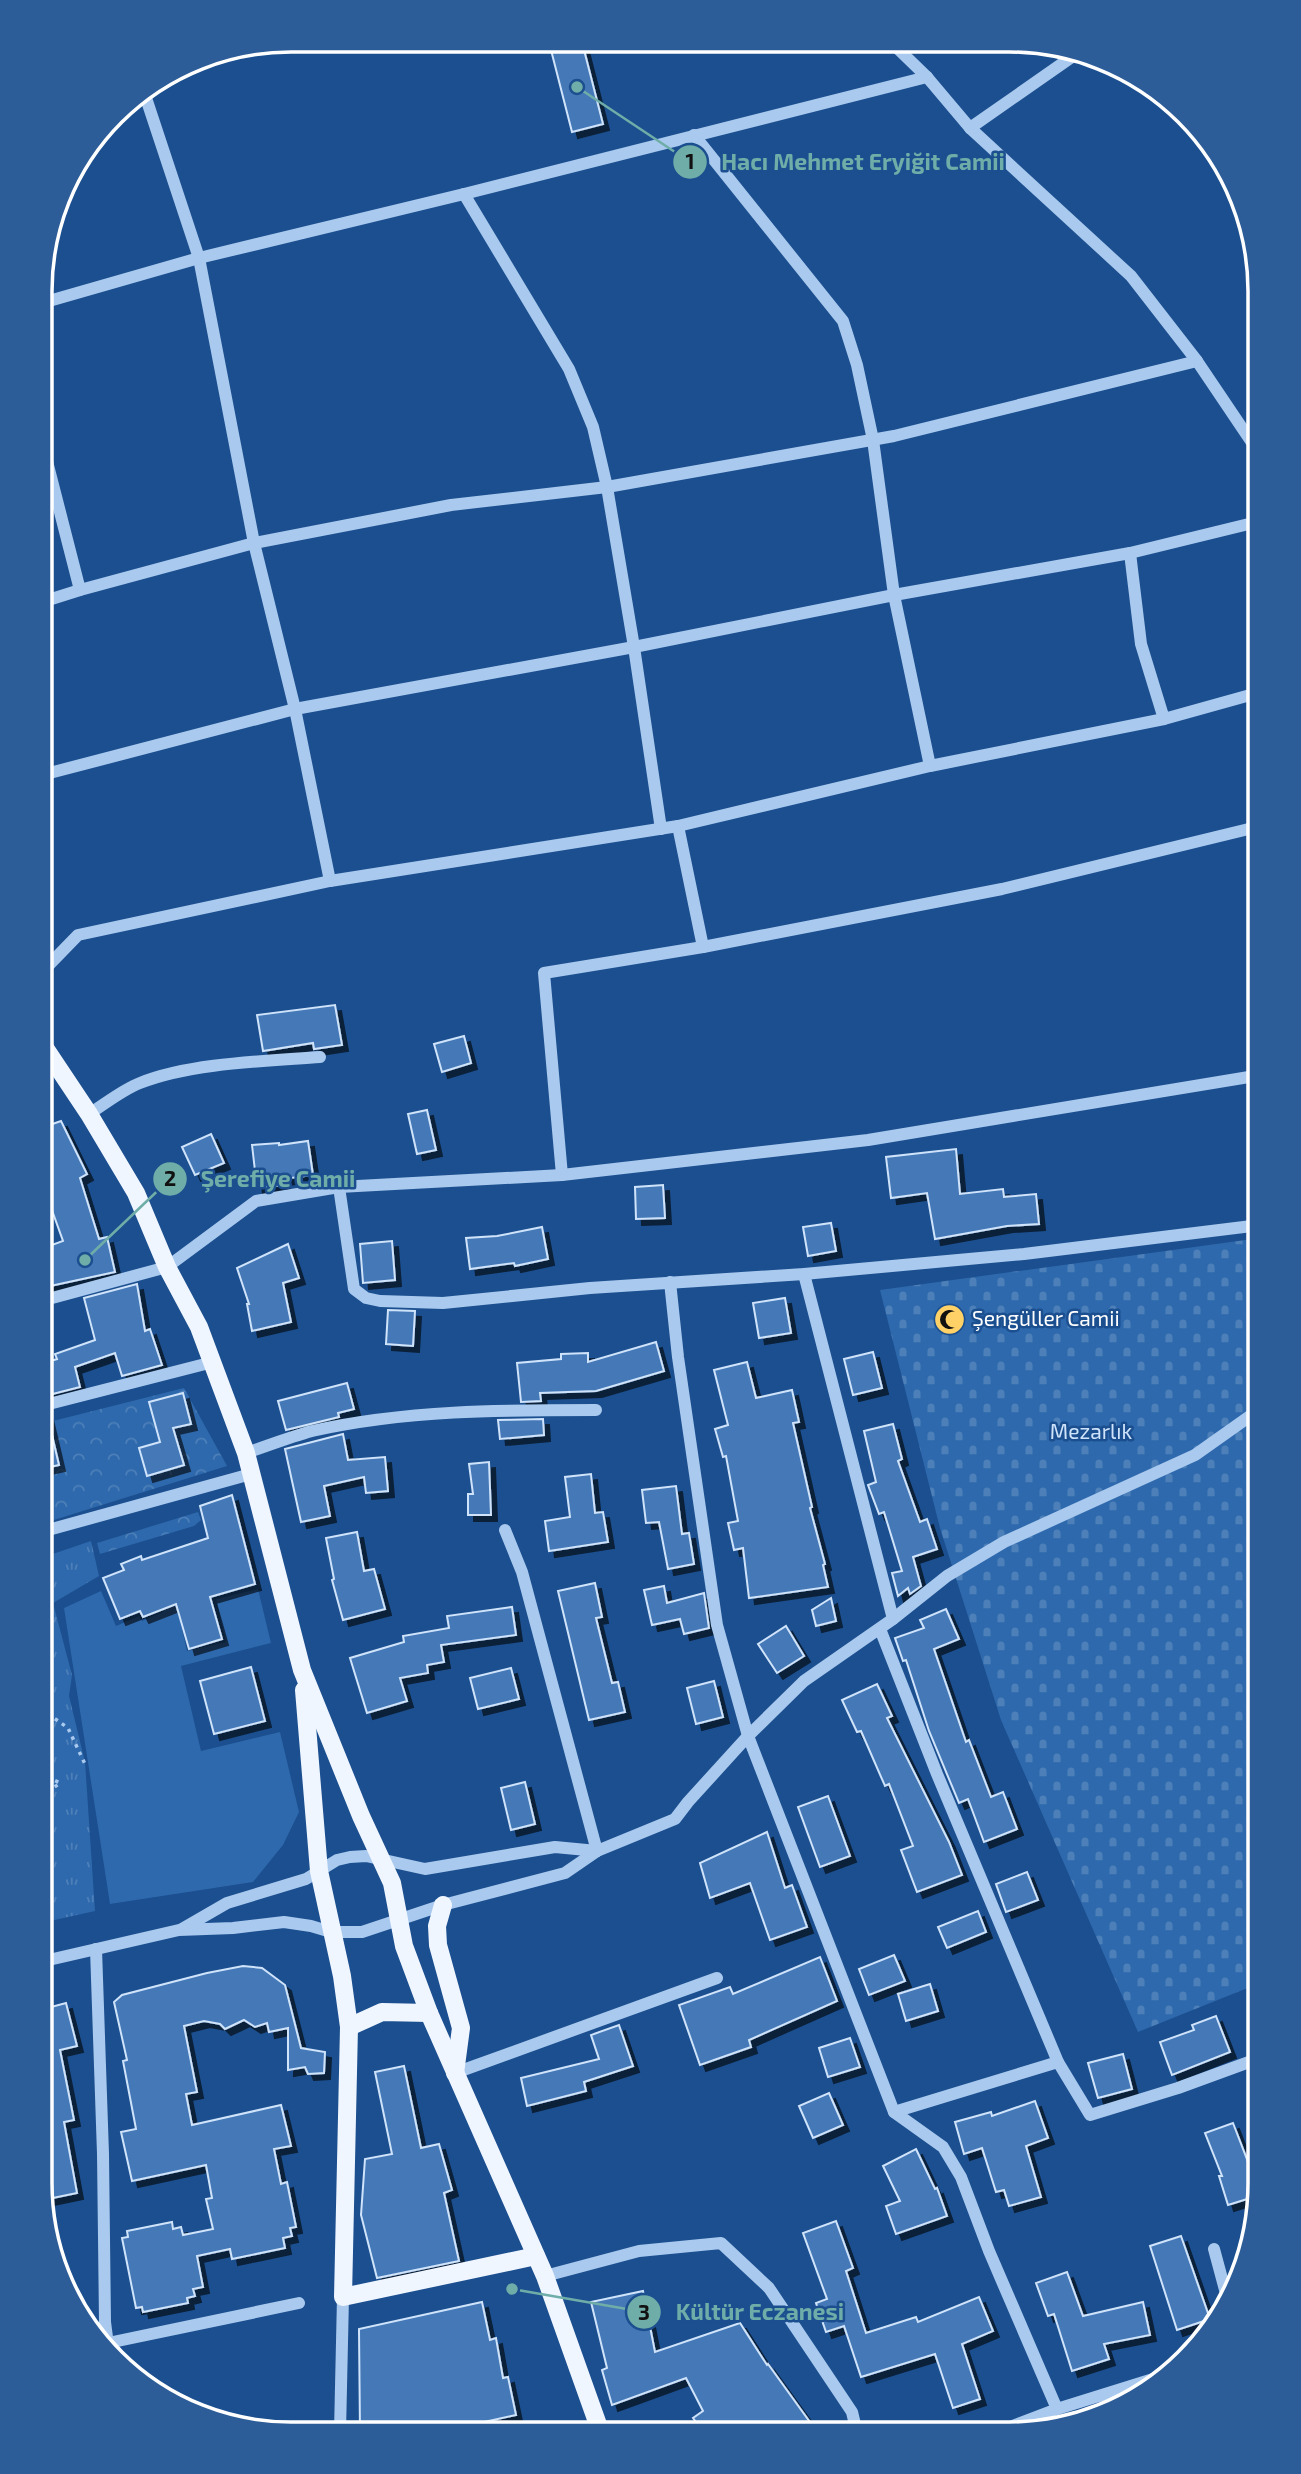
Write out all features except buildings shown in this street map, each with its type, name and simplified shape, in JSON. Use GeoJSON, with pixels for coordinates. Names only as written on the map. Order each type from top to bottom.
{"type":"FeatureCollection","features":[{"type":"Feature","properties":{"kind":"main road"},"geometry":{"type":"LineString","coordinates":[[52,1058],[136,1193],[167,1267],[199,1327],[246,1453],[302,1670],[361,1816],[382,1859],[396,1899],[404,1947],[429,2013],[545,2276],[597,2422]]}},
{"type":"Feature","properties":{"kind":"main road"},"geometry":{"type":"LineString","coordinates":[[302,1670],[319,1871],[342,1976],[349,2027],[343,2297],[536,2256]]}},
{"type":"Feature","properties":{"kind":"main road"},"geometry":{"type":"LineString","coordinates":[[443,1905],[437,1926],[438,1945],[461,2028],[455,2073]]}},
{"type":"Feature","properties":{"kind":"main road"},"geometry":{"type":"LineString","coordinates":[[349,2027],[382,2012],[429,2013]]}},
{"type":"Feature","properties":{"kind":"street"},"geometry":{"type":"LineString","coordinates":[[901,52],[971,128],[1131,276],[1197,361],[1248,437]]}},
{"type":"Feature","properties":{"kind":"street"},"geometry":{"type":"LineString","coordinates":[[971,128],[1067,60]]}},
{"type":"Feature","properties":{"kind":"street"},"geometry":{"type":"LineString","coordinates":[[52,300],[199,258],[927,77]]}},
{"type":"Feature","properties":{"kind":"street"},"geometry":{"type":"LineString","coordinates":[[147,101],[199,258],[254,543],[295,709],[330,881]]}},
{"type":"Feature","properties":{"kind":"street"},"geometry":{"type":"LineString","coordinates":[[694,135],[843,321],[857,365],[873,440],[894,595],[930,766]]}},
{"type":"Feature","properties":{"kind":"street"},"geometry":{"type":"LineString","coordinates":[[464,194],[569,369],[593,427],[607,487],[661,829]]}},
{"type":"Feature","properties":{"kind":"street"},"geometry":{"type":"LineString","coordinates":[[52,599],[254,543],[451,505],[607,487],[873,440],[1197,361]]}},
{"type":"Feature","properties":{"kind":"street"},"geometry":{"type":"LineString","coordinates":[[52,481],[80,590]]}},
{"type":"Feature","properties":{"kind":"street"},"geometry":{"type":"LineString","coordinates":[[52,772],[295,709],[1130,553],[1248,524]]}},
{"type":"Feature","properties":{"kind":"street"},"geometry":{"type":"LineString","coordinates":[[1130,553],[1141,644],[1164,719]]}},
{"type":"Feature","properties":{"kind":"street"},"geometry":{"type":"LineString","coordinates":[[52,962],[78,935],[330,881],[678,826],[930,766],[1164,719],[1248,696]]}},
{"type":"Feature","properties":{"kind":"street"},"geometry":{"type":"LineString","coordinates":[[678,826],[703,947]]}},
{"type":"Feature","properties":{"kind":"street"},"geometry":{"type":"LineString","coordinates":[[562,1175],[544,973],[703,947],[1002,889],[1248,828]]}},
{"type":"Feature","properties":{"kind":"street"},"geometry":{"type":"LineString","coordinates":[[89,1114],[139,1083],[175,1073],[243,1063],[320,1057]]}},
{"type":"Feature","properties":{"kind":"street"},"geometry":{"type":"LineString","coordinates":[[52,1298],[167,1267],[256,1201],[339,1187],[562,1175],[868,1140],[1248,1077]]}},
{"type":"Feature","properties":{"kind":"street"},"geometry":{"type":"LineString","coordinates":[[339,1187],[354,1289],[366,1298],[443,1303],[670,1282],[804,1275],[1024,1254],[1248,1226]]}},
{"type":"Feature","properties":{"kind":"street"},"geometry":{"type":"LineString","coordinates":[[804,1275],[893,1619]]}},
{"type":"Feature","properties":{"kind":"street"},"geometry":{"type":"LineString","coordinates":[[670,1282],[678,1357],[717,1625],[748,1736],[894,2112],[943,2147],[961,2177],[989,2251],[1057,2409]]}},
{"type":"Feature","properties":{"kind":"street"},"geometry":{"type":"LineString","coordinates":[[52,1403],[213,1362]]}},
{"type":"Feature","properties":{"kind":"street"},"geometry":{"type":"LineString","coordinates":[[246,1453],[311,1432],[408,1415],[497,1410],[596,1410]]}},
{"type":"Feature","properties":{"kind":"street"},"geometry":{"type":"LineString","coordinates":[[52,1959],[178,1930],[233,1928],[284,1922],[331,1932],[362,1932],[443,1905],[565,1873],[597,1851],[675,1819],[748,1736],[804,1681],[880,1629],[947,1576],[1004,1542],[1195,1455],[1248,1417]]}},
{"type":"Feature","properties":{"kind":"street"},"geometry":{"type":"LineString","coordinates":[[52,1529],[251,1474]]}},
{"type":"Feature","properties":{"kind":"street"},"geometry":{"type":"LineString","coordinates":[[505,1530],[522,1572],[597,1851]]}},
{"type":"Feature","properties":{"kind":"street"},"geometry":{"type":"LineString","coordinates":[[880,1629],[937,1774],[1058,2062],[1090,2115],[1248,2063]]}},
{"type":"Feature","properties":{"kind":"street"},"geometry":{"type":"LineString","coordinates":[[178,1930],[227,1903],[282,1887],[306,1878],[337,1860],[350,1857],[366,1856],[425,1869],[555,1847],[597,1851]]}},
{"type":"Feature","properties":{"kind":"street"},"geometry":{"type":"LineString","coordinates":[[96,1949],[103,2154],[100,2323]]}},
{"type":"Feature","properties":{"kind":"street"},"geometry":{"type":"LineString","coordinates":[[455,2073],[717,1978]]}},
{"type":"Feature","properties":{"kind":"street"},"geometry":{"type":"LineString","coordinates":[[894,2112],[1058,2062]]}},
{"type":"Feature","properties":{"kind":"street"},"geometry":{"type":"LineString","coordinates":[[545,2276],[639,2251],[721,2243],[769,2288],[852,2412],[854,2422]]}},
{"type":"Feature","properties":{"kind":"street"},"geometry":{"type":"LineString","coordinates":[[1214,2249],[1224,2287]]}},
{"type":"Feature","properties":{"kind":"street"},"geometry":{"type":"LineString","coordinates":[[340,2422],[343,2297]]}},
{"type":"Feature","properties":{"kind":"street"},"geometry":{"type":"LineString","coordinates":[[115,2343],[299,2303]]}},
{"type":"Feature","properties":{"kind":"street"},"geometry":{"type":"LineString","coordinates":[[1028,2420],[1137,2384]]}},
{"type":"Feature","properties":{"kind":"path"},"geometry":{"type":"LineString","coordinates":[[52,1717],[68,1728],[85,1764]]}},
{"type":"Feature","properties":{"kind":"path"},"geometry":{"type":"LineString","coordinates":[[52,1779],[60,1783],[52,1789]]}},
{"type":"Feature","properties":{"kind":"green space","name":"Mezarlık"},"geometry":{"type":"Polygon","coordinates":[[[1248,1240],[1248,1988],[1138,2032],[1001,1720],[940,1528],[880,1290],[1248,1240]]]}},
{"type":"Feature","properties":{"kind":"green space"},"geometry":{"type":"Polygon","coordinates":[[[184,1388],[227,1466],[52,1521],[52,1421],[184,1388]]]}},
{"type":"Feature","properties":{"kind":"green space"},"geometry":{"type":"Polygon","coordinates":[[[198,1512],[201,1520],[194,1526],[100,1554],[97,1543],[198,1512]]]}},
{"type":"Feature","properties":{"kind":"green space"},"geometry":{"type":"Polygon","coordinates":[[[91,1541],[99,1576],[53,1603],[72,1675],[69,1696],[85,1762],[95,1911],[52,1921],[52,1554],[91,1541]]]}},
{"type":"Feature","properties":{"kind":"green space"},"geometry":{"type":"Polygon","coordinates":[[[207,1577],[213,1602],[178,1611],[187,1651],[226,1642],[216,1599],[258,1589],[271,1643],[181,1666],[201,1751],[280,1732],[299,1812],[283,1845],[253,1882],[110,1904],[64,1608],[101,1591],[116,1626],[139,1616],[142,1621],[163,1612],[170,1597],[207,1577]]]}},
{"type":"Feature","properties":{"kind":"place","name":"Hacı Mehmet Eryiğit Camii"},"geometry":{"type":"Point","coordinates":[577,87]}},
{"type":"Feature","properties":{"kind":"place","name":"Şerefiye Camii"},"geometry":{"type":"Point","coordinates":[85,1260]}},
{"type":"Feature","properties":{"kind":"place","name":"Şengüller Camii"},"geometry":{"type":"Point","coordinates":[949,1319]}},
{"type":"Feature","properties":{"kind":"place","name":"Kültür Eczanesi"},"geometry":{"type":"Point","coordinates":[512,2289]}}]}
